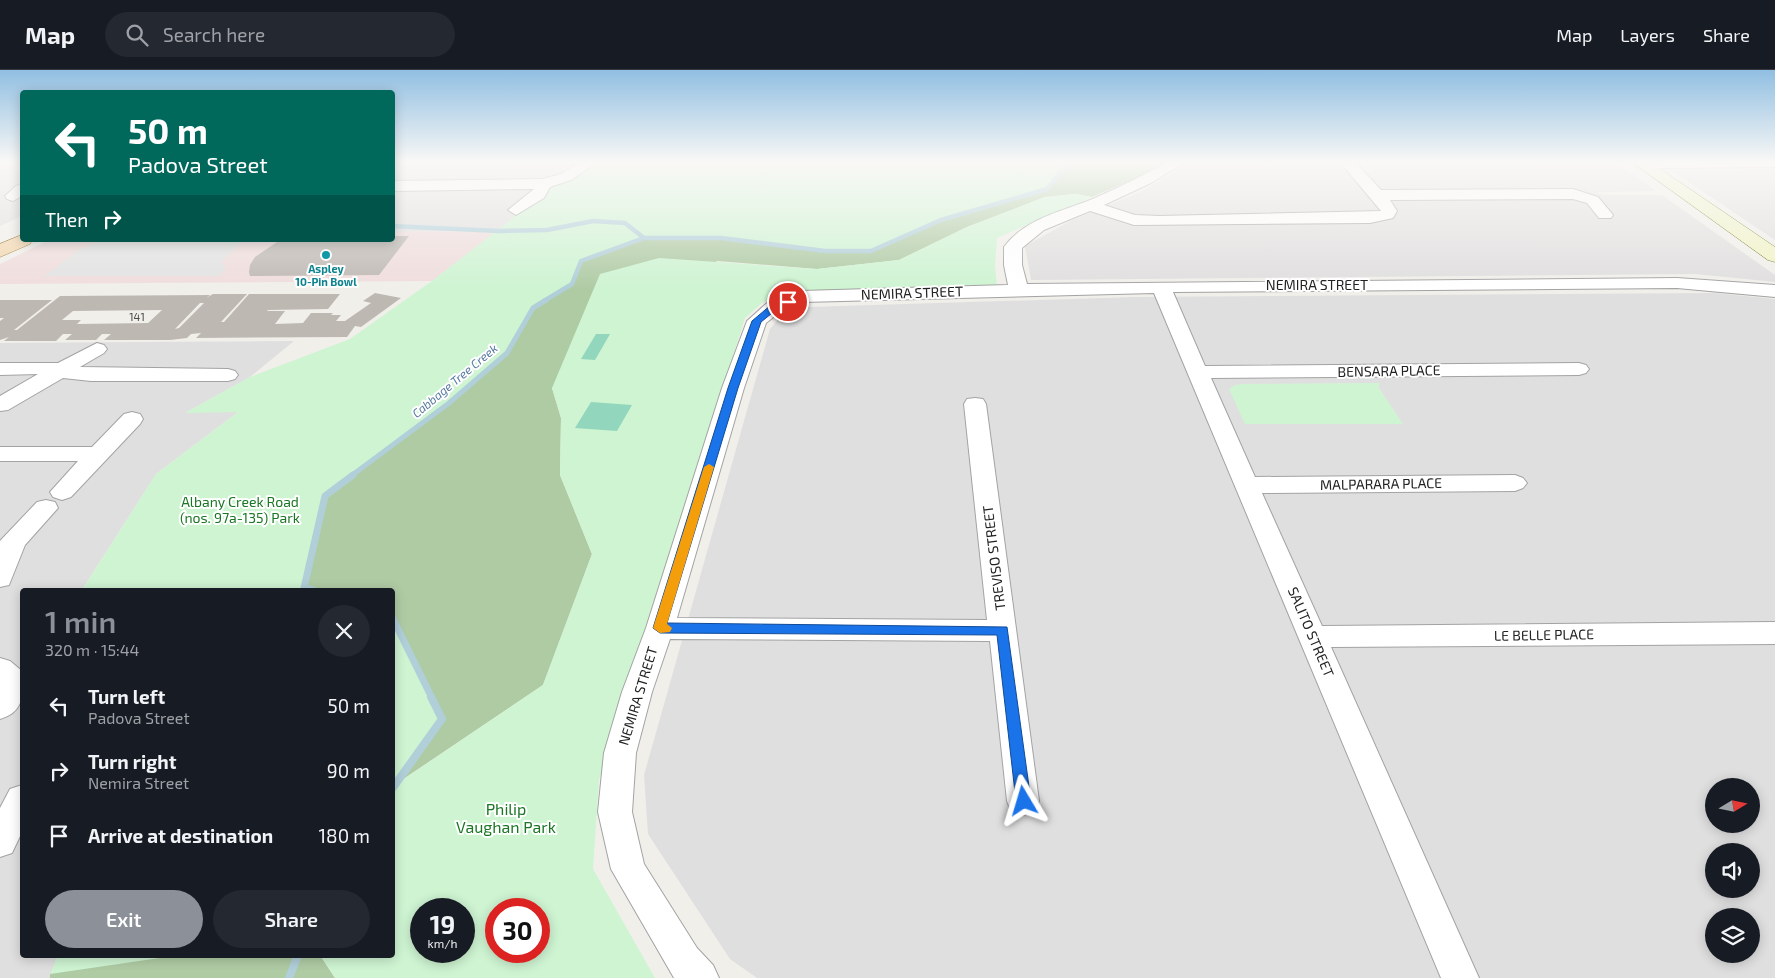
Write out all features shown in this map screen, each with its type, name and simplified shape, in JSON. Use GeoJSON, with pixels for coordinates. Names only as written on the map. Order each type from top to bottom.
{"type":"FeatureCollection","features":[{"type":"Feature","properties":{"kind":"main road"},"geometry":{"type":"LineString","coordinates":[[7,243],[20,230]]}},
{"type":"Feature","properties":{"kind":"street"},"geometry":{"type":"LineString","coordinates":[[516,210],[524,204]]}},
{"type":"Feature","properties":{"kind":"street"},"geometry":{"type":"LineString","coordinates":[[1019,291],[1013,265],[1013,247],[1024,233],[1064,214],[1092,204]]}},
{"type":"Feature","properties":{"kind":"street"},"geometry":{"type":"LineString","coordinates":[[1089,206],[1142,221],[1370,218],[1387,215],[1389,211],[1385,204]]}},
{"type":"Feature","properties":{"kind":"street"},"geometry":{"type":"LineString","coordinates":[[1600,204],[1605,215]]}},
{"type":"Feature","properties":{"kind":"street"},"geometry":{"type":"LineString","coordinates":[[1701,204],[1775,256]]}},
{"type":"Feature","properties":{"kind":"street","name":"NEMIRA STREET"},"geometry":{"type":"LineString","coordinates":[[700,978],[684,961],[628,869],[615,812],[620,753],[637,692],[660,628],[733,388],[757,321],[774,307],[801,297],[1161,287],[1677,283],[1775,291]]}},
{"type":"Feature","properties":{"kind":"street","name":"SALITO STREET"},"geometry":{"type":"LineString","coordinates":[[1161,287],[1460,978]]}},
{"type":"Feature","properties":{"kind":"street"},"geometry":{"type":"LineString","coordinates":[[0,405],[98,349]]}},
{"type":"Feature","properties":{"kind":"street"},"geometry":{"type":"LineString","coordinates":[[0,369],[52,368],[60,371],[91,375],[228,375]]}},
{"type":"Feature","properties":{"kind":"street","name":"BENSARA PLACE"},"geometry":{"type":"LineString","coordinates":[[1199,372],[1578,369]]}},
{"type":"Feature","properties":{"kind":"street","name":"TREVISO STREET"},"geometry":{"type":"LineString","coordinates":[[976,404],[1024,801]]}},
{"type":"Feature","properties":{"kind":"street"},"geometry":{"type":"LineString","coordinates":[[0,578],[4,551],[132,419]]}},
{"type":"Feature","properties":{"kind":"street"},"geometry":{"type":"LineString","coordinates":[[0,454],[97,454]]}},
{"type":"Feature","properties":{"kind":"street","name":"MALPARARA PLACE"},"geometry":{"type":"LineString","coordinates":[[1248,485],[1515,483]]}},
{"type":"Feature","properties":{"kind":"street"},"geometry":{"type":"LineString","coordinates":[[660,628],[1003,631]]}},
{"type":"Feature","properties":{"kind":"street","name":"LE BELLE PLACE"},"geometry":{"type":"LineString","coordinates":[[1313,637],[1775,633]]}},
{"type":"Feature","properties":{"kind":"street"},"geometry":{"type":"LineString","coordinates":[[0,669],[15,681],[6,701],[0,707]]}},
{"type":"Feature","properties":{"kind":"street"},"geometry":{"type":"LineString","coordinates":[[0,842],[20,803]]}},
{"type":"Feature","properties":{"kind":"shaded area"},"geometry":{"type":"Polygon","coordinates":[[[0,204],[20,204],[20,217],[0,226],[0,204]]]}},
{"type":"Feature","properties":{"kind":"shaded area"},"geometry":{"type":"Polygon","coordinates":[[[395,204],[532,204],[499,231],[395,232],[395,204]]]}},
{"type":"Feature","properties":{"kind":"shaded area"},"geometry":{"type":"Polygon","coordinates":[[[1110,204],[1675,204],[1775,275],[1775,282],[1695,274],[1031,280],[1025,246],[1070,221],[1110,204]]]}},
{"type":"Feature","properties":{"kind":"shaded area"},"geometry":{"type":"Polygon","coordinates":[[[1722,204],[1775,204],[1775,240],[1722,204]]]}},
{"type":"Feature","properties":{"kind":"shaded area"},"geometry":{"type":"Polygon","coordinates":[[[499,231],[432,281],[0,284],[0,264],[45,242],[395,242],[395,232],[499,231]]]}},
{"type":"Feature","properties":{"kind":"shaded area"},"geometry":{"type":"Polygon","coordinates":[[[97,242],[242,242],[221,262],[226,269],[219,276],[44,276],[79,250],[97,242]]]}},
{"type":"Feature","properties":{"kind":"shaded area"},"geometry":{"type":"Polygon","coordinates":[[[1714,293],[1775,299],[1775,978],[757,978],[730,959],[648,834],[644,775],[770,329],[779,318],[808,307],[1136,297],[1714,293]],[[1379,383],[1235,385],[1402,423],[1378,387],[1379,383]]]}},
{"type":"Feature","properties":{"kind":"shaded area"},"geometry":{"type":"Polygon","coordinates":[[[294,341],[250,377],[187,412],[238,412],[156,474],[83,588],[20,588],[20,958],[57,958],[50,978],[0,978],[0,343],[294,341]]]}},
{"type":"Feature","properties":{"kind":"green space","name":"Albany Creek Road (nos. 97a-135) Park"},"geometry":{"type":"Polygon","coordinates":[[[530,204],[994,204],[941,220],[871,251],[825,251],[721,238],[644,238],[581,261],[572,284],[533,308],[507,353],[449,403],[325,495],[305,587],[308,588],[83,588],[156,474],[238,412],[185,413],[250,377],[350,339],[432,281],[530,204]]]}},
{"type":"Feature","properties":{"kind":"green space"},"geometry":{"type":"Polygon","coordinates":[[[758,204],[1026,204],[967,227],[899,260],[817,269],[717,261],[552,388],[561,418],[560,475],[592,554],[543,685],[395,785],[395,588],[280,588],[269,496],[581,237],[758,204]]]}},
{"type":"Feature","properties":{"kind":"green space","name":"Philip Vaughan Park"},"geometry":{"type":"Polygon","coordinates":[[[1026,204],[1075,204],[997,238],[995,266],[997,287],[793,294],[763,302],[745,318],[599,780],[593,869],[655,978],[335,978],[322,958],[395,958],[395,621],[442,719],[398,783],[543,685],[592,554],[560,475],[561,418],[552,388],[600,274],[659,258],[817,269],[899,260],[967,227],[1026,204]]]}},
{"type":"Feature","properties":{"kind":"green space"},"geometry":{"type":"Polygon","coordinates":[[[596,334],[610,334],[595,360],[581,359],[596,334]]]}},
{"type":"Feature","properties":{"kind":"green space"},"geometry":{"type":"Polygon","coordinates":[[[1380,383],[1378,387],[1403,424],[1245,424],[1229,389],[1235,385],[1243,384],[1380,383]]]}},
{"type":"Feature","properties":{"kind":"green space"},"geometry":{"type":"Polygon","coordinates":[[[591,402],[632,405],[617,431],[575,428],[591,402]]]}},
{"type":"Feature","properties":{"kind":"green space"},"geometry":{"type":"Polygon","coordinates":[[[57,958],[159,958],[50,974],[57,958]]]}},
{"type":"Feature","properties":{"kind":"green space"},"geometry":{"type":"Polygon","coordinates":[[[70,958],[322,958],[335,978],[50,978],[50,974],[70,958]]]}},
{"type":"Feature","properties":{"kind":"building","name":"Aspley 10-Pin Bowl"},"geometry":{"type":"Polygon","coordinates":[[[395,236],[409,236],[379,275],[250,276],[250,265],[255,257],[277,242],[395,242],[395,236]]]}},
{"type":"Feature","properties":{"kind":"building"},"geometry":{"type":"Polygon","coordinates":[[[375,293],[401,298],[361,327],[355,326],[347,337],[196,338],[201,333],[191,334],[187,338],[170,340],[104,340],[111,334],[102,334],[96,340],[65,340],[72,334],[63,334],[56,341],[4,341],[9,337],[0,340],[0,321],[4,318],[0,318],[0,300],[52,300],[14,330],[17,330],[60,296],[210,295],[206,298],[213,294],[247,294],[221,322],[224,322],[249,294],[340,294],[328,309],[268,310],[285,311],[275,324],[303,323],[311,313],[333,313],[331,315],[341,315],[336,321],[345,321],[371,303],[363,301],[375,293]],[[200,303],[175,329],[179,328],[204,303],[200,303]],[[162,310],[73,311],[62,320],[81,320],[77,324],[148,323],[162,310]]]}},
{"type":"Feature","properties":{"kind":"waterway","name":"Cabbage Tree Creek"},"geometry":{"type":"LineString","coordinates":[[644,238],[721,238],[825,251],[871,251],[941,220],[994,204]]}},
{"type":"Feature","properties":{"kind":"waterway"},"geometry":{"type":"LineString","coordinates":[[395,226],[499,231],[547,230],[593,221],[625,223],[644,238]]}},
{"type":"Feature","properties":{"kind":"waterway","name":"Cabbage Tree Creek"},"geometry":{"type":"LineString","coordinates":[[544,301],[572,284],[581,261],[644,238]]}},
{"type":"Feature","properties":{"kind":"waterway","name":"Cabbage Tree Creek"},"geometry":{"type":"LineString","coordinates":[[351,476],[449,403],[507,353],[533,308],[546,300]]}},
{"type":"Feature","properties":{"kind":"waterway","name":"Cabbage Tree Creek"},"geometry":{"type":"LineString","coordinates":[[304,588],[325,496],[353,475]]}},
{"type":"Feature","properties":{"kind":"waterway","name":"Cabbage Tree Creek"},"geometry":{"type":"LineString","coordinates":[[395,623],[432,698]]}},
{"type":"Feature","properties":{"kind":"waterway","name":"Cabbage Tree Creek"},"geometry":{"type":"LineString","coordinates":[[395,785],[442,719],[431,697]]}},
{"type":"Feature","properties":{"kind":"waterway","name":"Cabbage Tree Creek"},"geometry":{"type":"LineString","coordinates":[[289,978],[297,958]]}},
{"type":"Feature","properties":{"kind":"slow traffic"},"geometry":{"type":"LineString","coordinates":[[666,628],[660,628],[709,467]]}},
{"type":"Feature","properties":{"kind":"place","name":"Aspley 10-Pin Bowl"},"geometry":{"type":"Point","coordinates":[326,255]}},
{"type":"Feature","properties":{"kind":"route"},"geometry":{"type":"LineString","coordinates":[[788,302],[774,307],[757,321],[733,388],[660,628],[1003,631],[1024,801]]}}]}
